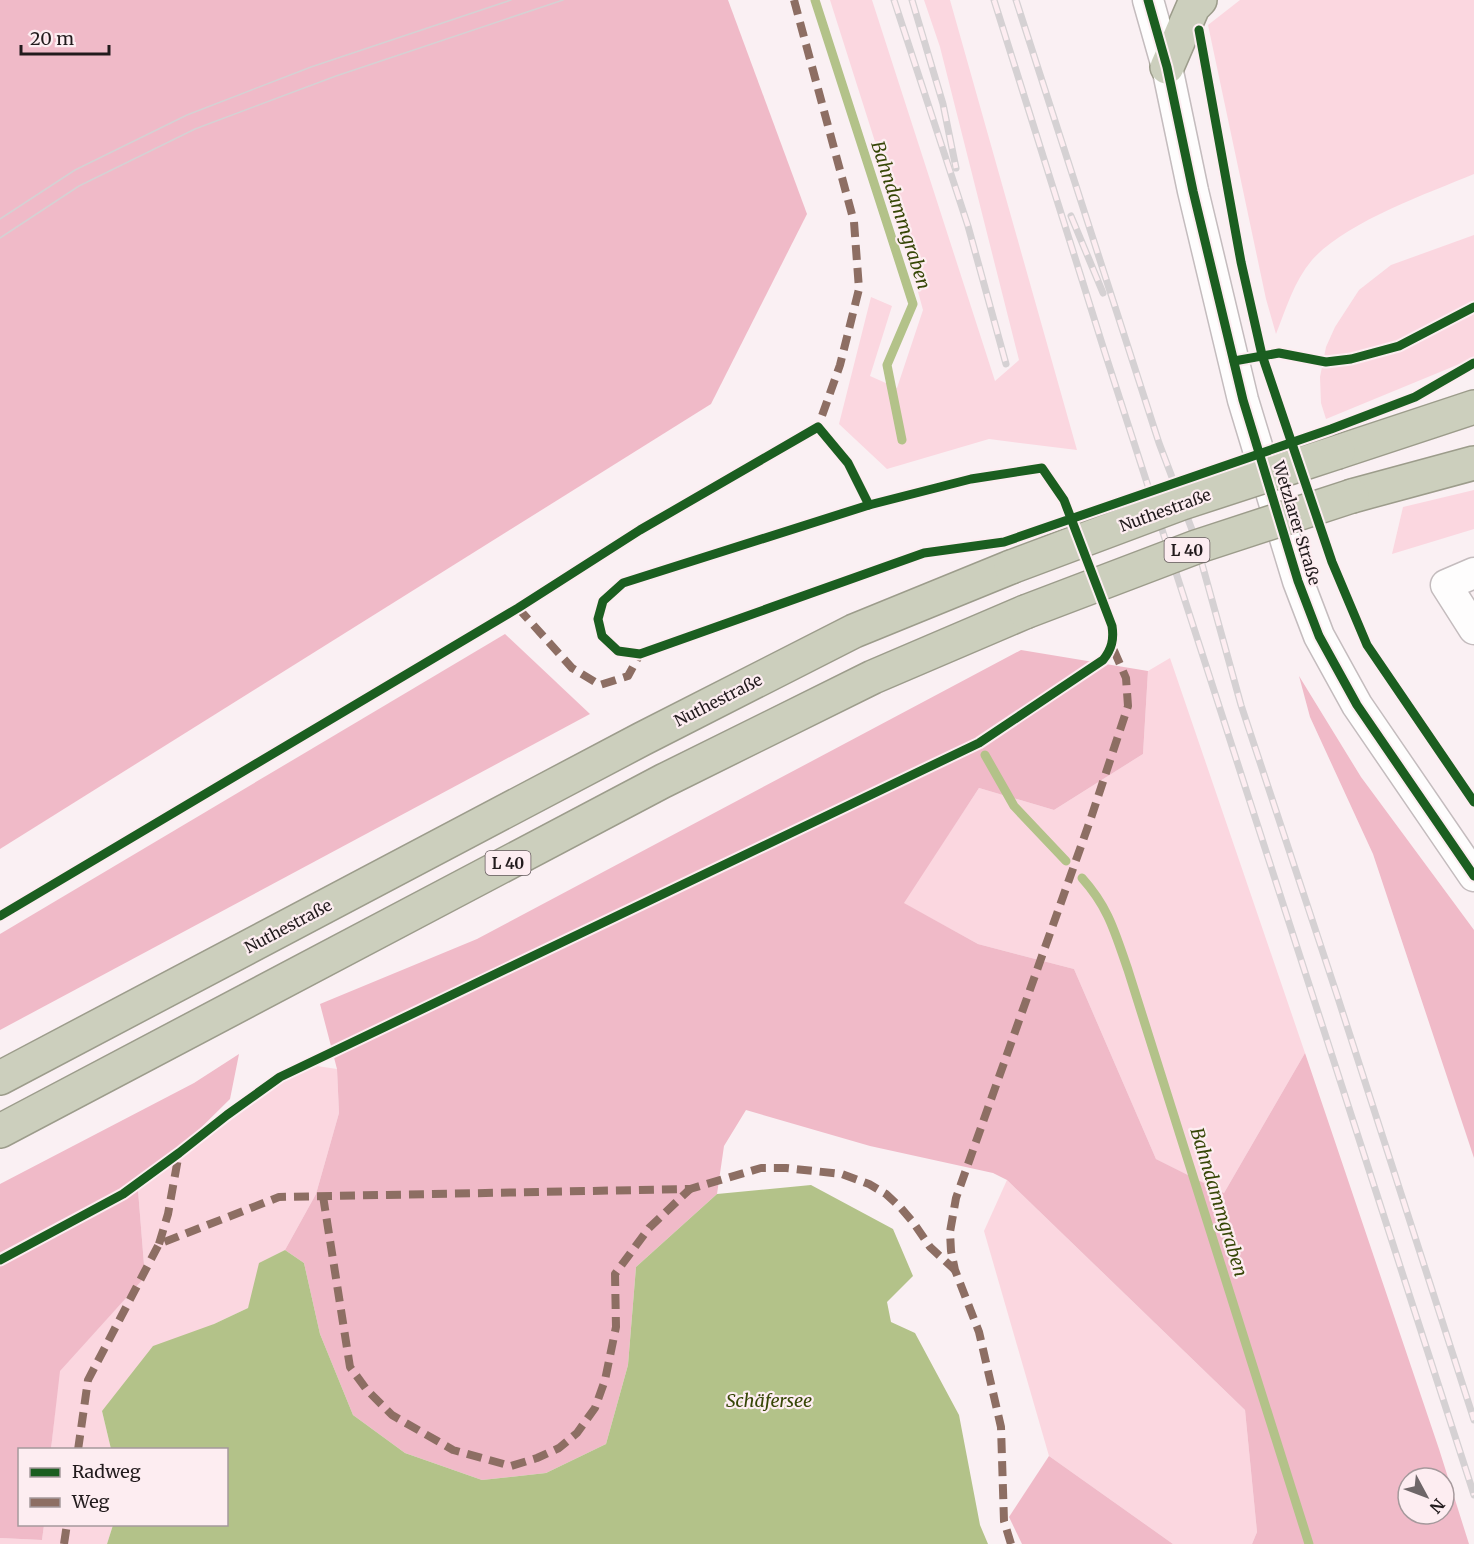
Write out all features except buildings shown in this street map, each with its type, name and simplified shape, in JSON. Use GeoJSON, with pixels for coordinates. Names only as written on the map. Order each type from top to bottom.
{"type":"FeatureCollection","features":[{"type":"Feature","properties":{"kind":"highway"},"geometry":{"type":"LineString","coordinates":[[1167,67],[1193,7],[1200,0]]}},
{"type":"Feature","properties":{"kind":"highway","name":"Nuthestraße"},"geometry":{"type":"LineString","coordinates":[[0,1078],[642,739],[854,631],[1011,567],[1182,503],[1474,407]]}},
{"type":"Feature","properties":{"kind":"highway","name":"L 40"},"geometry":{"type":"LineString","coordinates":[[0,1131],[663,782],[873,677],[1025,612],[1197,547],[1352,496],[1474,463]]}},
{"type":"Feature","properties":{"kind":"street","name":"Wetzlarer Straße"},"geometry":{"type":"LineString","coordinates":[[1148,0],[1167,67],[1193,191],[1243,399],[1298,581],[1319,636],[1357,705],[1474,876]]}},
{"type":"Feature","properties":{"kind":"street"},"geometry":{"type":"LineString","coordinates":[[1474,573],[1446,585],[1474,629]]}},
{"type":"Feature","properties":{"kind":"shaded area"},"geometry":{"type":"Polygon","coordinates":[[[0,0],[728,0],[807,214],[711,404],[0,849],[0,0]]]}},
{"type":"Feature","properties":{"kind":"shaded area"},"geometry":{"type":"Polygon","coordinates":[[[830,0],[872,0],[995,381],[1019,360],[940,47],[924,0],[950,0],[1077,450],[989,439],[887,469],[839,424],[871,297],[892,306],[870,376],[897,388],[923,310],[890,189],[830,0]]]}},
{"type":"Feature","properties":{"kind":"shaded area"},"geometry":{"type":"Polygon","coordinates":[[[1240,0],[1474,0],[1474,174],[1388,210],[1345,233],[1327,246],[1312,260],[1300,277],[1276,334],[1266,299],[1208,25],[1240,0]]]}},
{"type":"Feature","properties":{"kind":"shaded area"},"geometry":{"type":"Polygon","coordinates":[[[1474,235],[1474,358],[1326,419],[1321,403],[1320,377],[1326,347],[1335,327],[1359,290],[1391,265],[1474,235]]]}},
{"type":"Feature","properties":{"kind":"shaded area"},"geometry":{"type":"Polygon","coordinates":[[[1474,490],[1474,529],[1392,554],[1403,507],[1474,490]]]}},
{"type":"Feature","properties":{"kind":"shaded area"},"geometry":{"type":"Polygon","coordinates":[[[505,634],[590,714],[0,1030],[0,934],[505,634]]]}},
{"type":"Feature","properties":{"kind":"shaded area"},"geometry":{"type":"Polygon","coordinates":[[[1021,650],[1148,671],[1143,754],[1054,810],[979,788],[904,903],[978,944],[1074,969],[1156,1159],[1224,1193],[1305,1053],[1444,1466],[1396,1466],[1396,1526],[1456,1526],[1456,1503],[1469,1544],[1252,1544],[1257,1532],[1245,1410],[1007,1180],[993,1173],[870,1146],[746,1110],[724,1146],[717,1194],[636,1267],[628,1365],[606,1444],[546,1473],[482,1480],[405,1453],[353,1415],[320,1334],[304,1263],[285,1250],[316,1194],[339,1113],[337,1069],[320,1004],[477,939],[1021,650]]]}},
{"type":"Feature","properties":{"kind":"shaded area"},"geometry":{"type":"Polygon","coordinates":[[[1170,658],[1305,1053],[1224,1193],[1156,1159],[1074,969],[978,944],[903,903],[979,788],[1054,810],[1143,754],[1148,671],[1170,658]]]}},
{"type":"Feature","properties":{"kind":"shaded area"},"geometry":{"type":"Polygon","coordinates":[[[1299,676],[1361,777],[1474,930],[1474,1158],[1373,854],[1310,717],[1299,676]]]}},
{"type":"Feature","properties":{"kind":"shaded area"},"geometry":{"type":"Polygon","coordinates":[[[239,1054],[230,1099],[138,1190],[145,1277],[60,1371],[51,1448],[18,1448],[18,1526],[44,1526],[42,1540],[0,1538],[0,1184],[194,1083],[239,1054]]]}},
{"type":"Feature","properties":{"kind":"shaded area"},"geometry":{"type":"Polygon","coordinates":[[[317,1066],[337,1069],[339,1113],[316,1194],[285,1250],[266,1260],[248,1308],[214,1324],[102,1411],[111,1448],[51,1448],[59,1371],[145,1277],[138,1190],[287,1078],[317,1066]]]}},
{"type":"Feature","properties":{"kind":"shaded area"},"geometry":{"type":"Polygon","coordinates":[[[1007,1180],[1245,1410],[1257,1532],[1252,1544],[1173,1544],[1049,1456],[984,1231],[1007,1180]]]}},
{"type":"Feature","properties":{"kind":"shaded area"},"geometry":{"type":"Polygon","coordinates":[[[1049,1456],[1173,1544],[1022,1544],[1009,1517],[1049,1456]]]}},
{"type":"Feature","properties":{"kind":"shaded area"},"geometry":{"type":"Polygon","coordinates":[[[44,1526],[113,1526],[107,1544],[0,1544],[0,1538],[42,1540],[44,1526]]]}},
{"type":"Feature","properties":{"kind":"water","name":"Schäfersee"},"geometry":{"type":"Polygon","coordinates":[[[811,1185],[893,1229],[913,1276],[887,1302],[891,1322],[915,1333],[959,1415],[980,1525],[988,1544],[107,1544],[113,1526],[228,1526],[228,1448],[111,1448],[102,1411],[153,1346],[214,1324],[248,1308],[259,1263],[285,1250],[304,1263],[320,1334],[353,1415],[405,1453],[482,1480],[546,1473],[606,1444],[628,1365],[636,1267],[717,1194],[811,1185]]]}},
{"type":"Feature","properties":{"kind":"waterway","name":"Bahndammgraben"},"geometry":{"type":"LineString","coordinates":[[815,0],[913,304],[887,365],[902,440]]}},
{"type":"Feature","properties":{"kind":"waterway","name":"Bahndammgraben"},"geometry":{"type":"LineString","coordinates":[[985,755],[1014,806],[1066,861]]}},
{"type":"Feature","properties":{"kind":"waterway","name":"Bahndammgraben"},"geometry":{"type":"LineString","coordinates":[[1082,878],[1105,911],[1128,970],[1309,1544]]}},
{"type":"Feature","properties":{"kind":"tram line"},"geometry":{"type":"LineString","coordinates":[[0,219],[75,170],[187,115],[311,67],[511,0]]}},
{"type":"Feature","properties":{"kind":"tram line"},"geometry":{"type":"LineString","coordinates":[[0,238],[79,186],[195,129],[336,76],[563,0]]}},
{"type":"Feature","properties":{"kind":"railway"},"geometry":{"type":"LineString","coordinates":[[894,0],[968,226],[1006,364]]}},
{"type":"Feature","properties":{"kind":"railway"},"geometry":{"type":"LineString","coordinates":[[912,0],[943,104],[956,168]]}},
{"type":"Feature","properties":{"kind":"railway"},"geometry":{"type":"LineString","coordinates":[[994,0],[1105,353],[1474,1495]]}},
{"type":"Feature","properties":{"kind":"railway"},"geometry":{"type":"LineString","coordinates":[[1016,0],[1159,443],[1194,535],[1241,705],[1474,1420]]}},
{"type":"Feature","properties":{"kind":"railway"},"geometry":{"type":"LineString","coordinates":[[1071,216],[1103,293]]}},
{"type":"Feature","properties":{"kind":"marked path"},"geometry":{"type":"LineString","coordinates":[[794,0],[854,222],[859,289],[840,365],[818,427],[814,429]]}},
{"type":"Feature","properties":{"kind":"marked path"},"geometry":{"type":"LineString","coordinates":[[518,608],[572,668],[600,685],[628,676],[640,654]]}},
{"type":"Feature","properties":{"kind":"marked path"},"geometry":{"type":"LineString","coordinates":[[1011,1544],[1004,1521],[1001,1427],[979,1332],[955,1270],[950,1232],[956,1198],[1091,818],[1128,706],[1126,678],[1112,646]]}},
{"type":"Feature","properties":{"kind":"marked path"},"geometry":{"type":"LineString","coordinates":[[159,1244],[168,1214],[179,1153]]}},
{"type":"Feature","properties":{"kind":"marked path"},"geometry":{"type":"LineString","coordinates":[[78,1448],[88,1380],[159,1244],[279,1197],[690,1189],[761,1168],[786,1168],[842,1174],[869,1184],[886,1194],[913,1222],[930,1247],[955,1270]]}},
{"type":"Feature","properties":{"kind":"marked path"},"geometry":{"type":"LineString","coordinates":[[323,1196],[350,1367],[367,1390],[392,1415],[453,1450],[511,1466],[559,1448],[577,1433],[595,1408],[605,1380],[616,1327],[615,1274],[649,1228],[690,1189]]}},
{"type":"Feature","properties":{"kind":"marked path"},"geometry":{"type":"LineString","coordinates":[[64,1544],[67,1526]]}},
{"type":"Feature","properties":{"kind":"cycle path"},"geometry":{"type":"LineString","coordinates":[[1148,0],[1167,67],[1193,191],[1243,400],[1298,581],[1319,636],[1357,705],[1474,876]]}},
{"type":"Feature","properties":{"kind":"cycle path"},"geometry":{"type":"LineString","coordinates":[[1199,30],[1241,262],[1262,355],[1332,562],[1367,645],[1474,802]]}},
{"type":"Feature","properties":{"kind":"cycle path"},"geometry":{"type":"LineString","coordinates":[[1234,361],[1279,353],[1326,362],[1351,359],[1399,346],[1474,307]]}},
{"type":"Feature","properties":{"kind":"cycle path"},"geometry":{"type":"LineString","coordinates":[[0,1260],[123,1194],[280,1077],[979,743],[1103,660],[1112,640],[1112,626],[1064,500],[1042,468],[971,479],[869,505],[623,583],[603,601],[598,619],[602,636],[618,651],[640,654],[924,553],[1004,542],[1331,429],[1415,397],[1474,363]]}},
{"type":"Feature","properties":{"kind":"cycle path"},"geometry":{"type":"LineString","coordinates":[[0,916],[518,608],[640,530],[818,427],[848,463],[869,505]]}}]}
